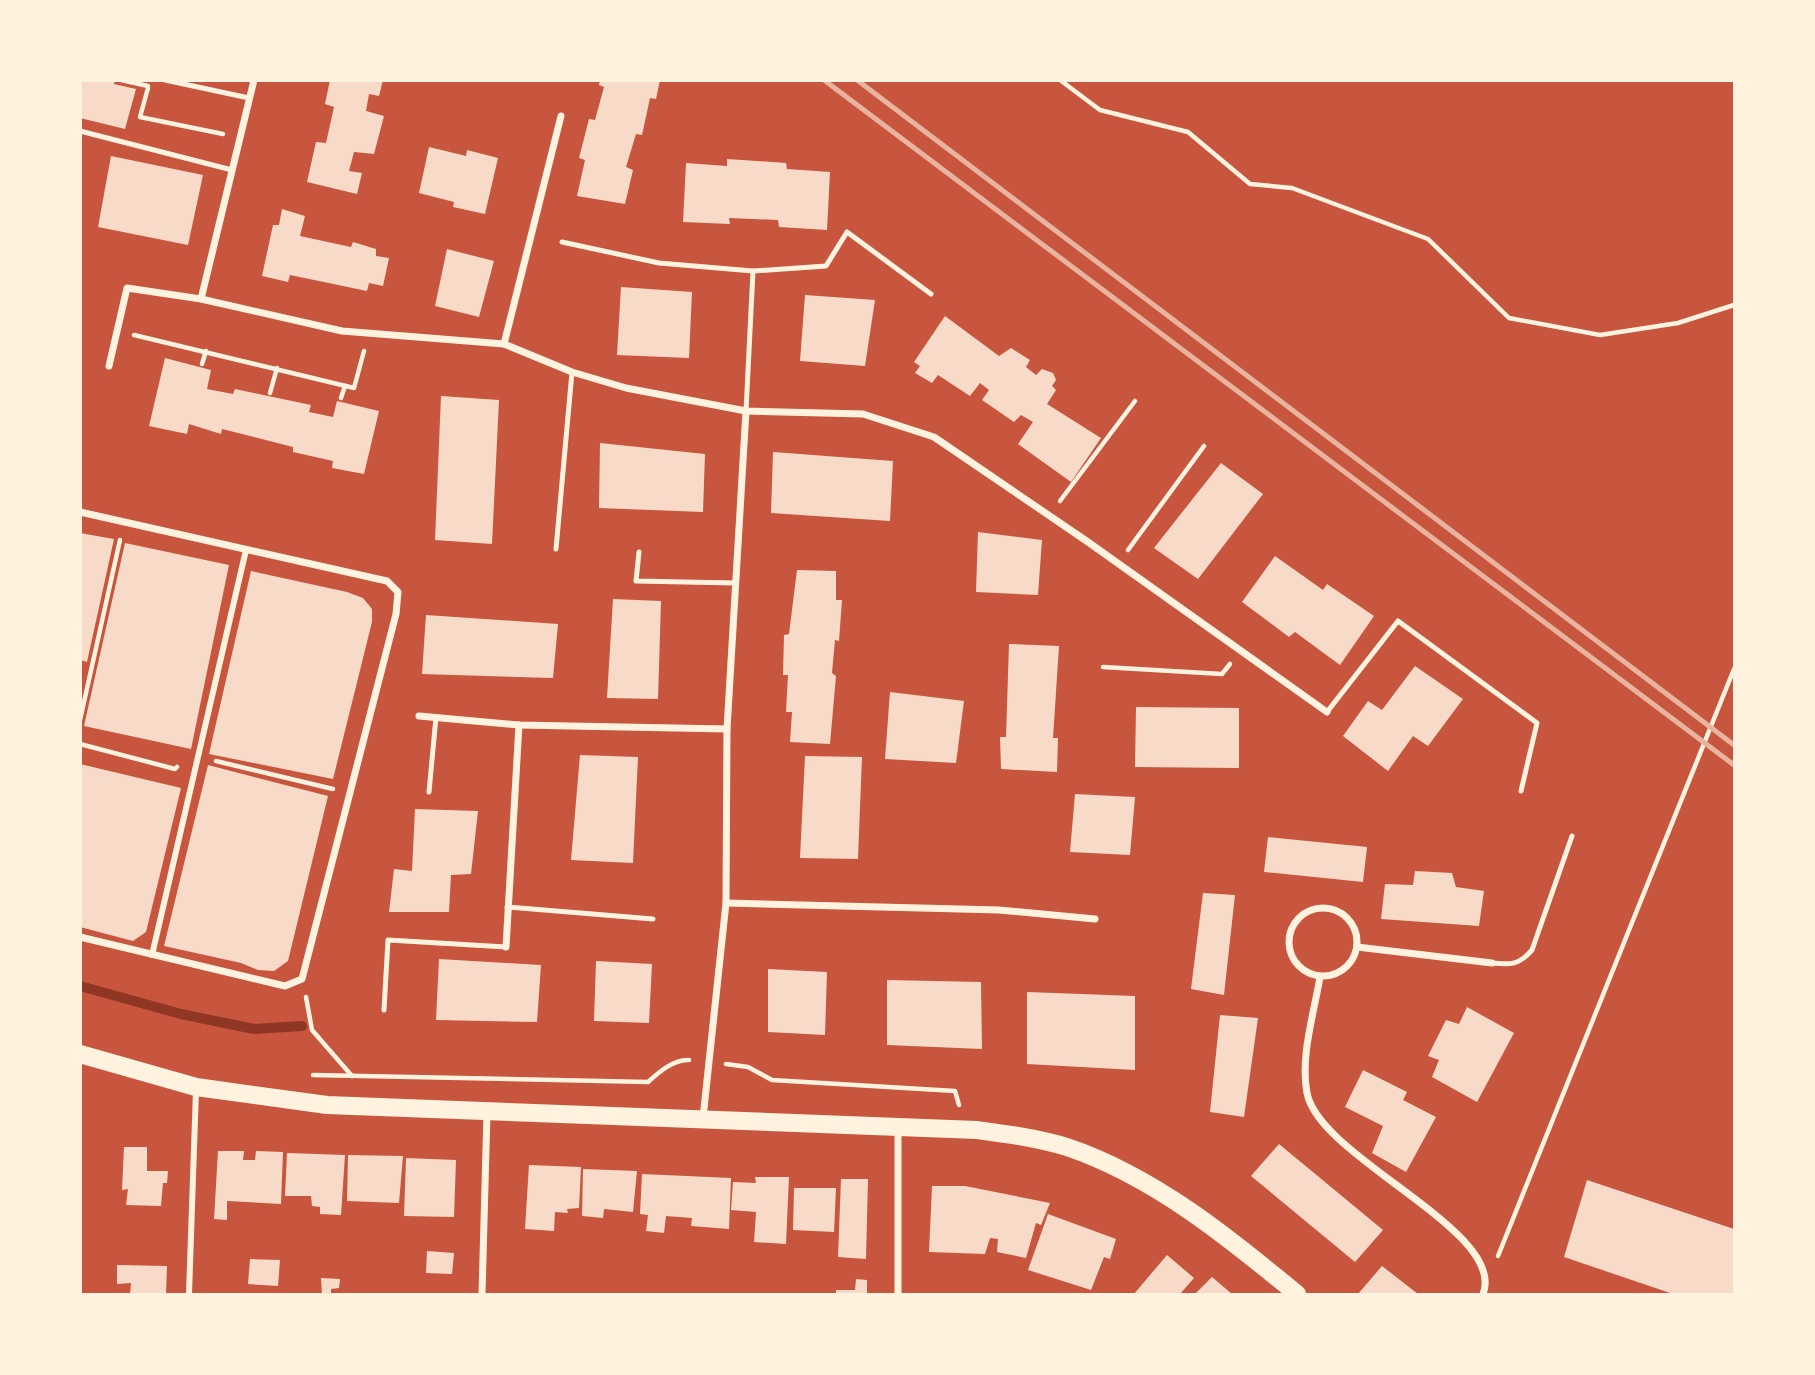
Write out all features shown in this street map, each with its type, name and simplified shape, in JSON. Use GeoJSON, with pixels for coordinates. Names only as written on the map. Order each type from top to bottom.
{"type":"FeatureCollection","features":[{"type":"Feature","properties":{"kind":"main road"},"geometry":{"type":"LineString","coordinates":[[80,1054],[196,1087],[327,1105],[703,1122],[966,1130],[1030,1138],[1107,1164],[1138,1179],[1218,1231],[1297,1294]]}},
{"type":"Feature","properties":{"kind":"street"},"geometry":{"type":"LineString","coordinates":[[201,299],[254,80]]}},
{"type":"Feature","properties":{"kind":"street"},"geometry":{"type":"LineString","coordinates":[[504,344],[561,116]]}},
{"type":"Feature","properties":{"kind":"street"},"geometry":{"type":"LineString","coordinates":[[109,366],[127,288],[201,299],[342,331],[504,344],[572,372],[626,388],[746,411],[863,414],[934,437],[1118,563],[1327,712]]}},
{"type":"Feature","properties":{"kind":"street"},"geometry":{"type":"LineString","coordinates":[[703,1122],[726,903],[727,729],[746,411]]}},
{"type":"Feature","properties":{"kind":"street"},"geometry":{"type":"LineString","coordinates":[[80,512],[123,524],[387,580],[398,592],[396,614],[302,979],[285,986],[80,937]]}},
{"type":"Feature","properties":{"kind":"street"},"geometry":{"type":"LineString","coordinates":[[152,955],[246,550]]}},
{"type":"Feature","properties":{"kind":"street"},"geometry":{"type":"LineString","coordinates":[[419,716],[519,725],[727,729]]}},
{"type":"Feature","properties":{"kind":"street"},"geometry":{"type":"LineString","coordinates":[[506,947],[519,725]]}},
{"type":"Feature","properties":{"kind":"street"},"geometry":{"type":"LineString","coordinates":[[726,903],[992,910],[1095,919]]}},
{"type":"Feature","properties":{"kind":"street"},"geometry":{"type":"LineString","coordinates":[[1312,910],[1335,910],[1353,924],[1357,947],[1354,957],[1341,972],[1320,977],[1299,967],[1289,947],[1294,924],[1312,910]]}},
{"type":"Feature","properties":{"kind":"street"},"geometry":{"type":"LineString","coordinates":[[1357,947],[1492,964]]}},
{"type":"Feature","properties":{"kind":"street"},"geometry":{"type":"LineString","coordinates":[[1320,977],[1306,1060],[1307,1094],[1316,1114],[1363,1160],[1426,1207],[1457,1235],[1482,1270],[1486,1286],[1483,1294]]}},
{"type":"Feature","properties":{"kind":"street"},"geometry":{"type":"LineString","coordinates":[[189,1294],[198,1113],[196,1087]]}},
{"type":"Feature","properties":{"kind":"street"},"geometry":{"type":"LineString","coordinates":[[482,1294],[487,1112]]}},
{"type":"Feature","properties":{"kind":"street"},"geometry":{"type":"LineString","coordinates":[[898,1129],[898,1294]]}},
{"type":"Feature","properties":{"kind":"lane"},"geometry":{"type":"LineString","coordinates":[[165,80],[250,99]]}},
{"type":"Feature","properties":{"kind":"lane"},"geometry":{"type":"LineString","coordinates":[[80,131],[232,170]]}},
{"type":"Feature","properties":{"kind":"lane"},"geometry":{"type":"LineString","coordinates":[[562,242],[659,263],[753,271],[826,266],[847,232],[930,293]]}},
{"type":"Feature","properties":{"kind":"lane"},"geometry":{"type":"LineString","coordinates":[[746,411],[753,271]]}},
{"type":"Feature","properties":{"kind":"lane"},"geometry":{"type":"LineString","coordinates":[[556,549],[572,372]]}},
{"type":"Feature","properties":{"kind":"lane"},"geometry":{"type":"LineString","coordinates":[[639,552],[636,581],[735,583]]}},
{"type":"Feature","properties":{"kind":"lane"},"geometry":{"type":"LineString","coordinates":[[1327,712],[1398,621],[1537,723],[1521,791]]}},
{"type":"Feature","properties":{"kind":"lane"},"geometry":{"type":"LineString","coordinates":[[429,792],[436,717]]}},
{"type":"Feature","properties":{"kind":"lane"},"geometry":{"type":"LineString","coordinates":[[1492,964],[1513,965],[1523,961],[1532,950],[1572,836]]}},
{"type":"Feature","properties":{"kind":"lane"},"geometry":{"type":"LineString","coordinates":[[507,907],[653,919]]}},
{"type":"Feature","properties":{"kind":"lane"},"geometry":{"type":"LineString","coordinates":[[384,1010],[388,940],[506,947]]}},
{"type":"Feature","properties":{"kind":"path"},"geometry":{"type":"LineString","coordinates":[[121,80],[149,83],[140,117],[240,137]]}},
{"type":"Feature","properties":{"kind":"path"},"geometry":{"type":"LineString","coordinates":[[1059,80],[1100,110],[1188,132],[1250,184],[1292,188],[1428,239],[1508,318],[1600,335],[1678,323],[1734,305]]}},
{"type":"Feature","properties":{"kind":"path"},"geometry":{"type":"LineString","coordinates":[[117,331],[354,388],[369,333]]}},
{"type":"Feature","properties":{"kind":"path"},"geometry":{"type":"LineString","coordinates":[[202,364],[206,351]]}},
{"type":"Feature","properties":{"kind":"path"},"geometry":{"type":"LineString","coordinates":[[270,393],[276,368]]}},
{"type":"Feature","properties":{"kind":"path"},"geometry":{"type":"LineString","coordinates":[[341,398],[345,386]]}},
{"type":"Feature","properties":{"kind":"path"},"geometry":{"type":"LineString","coordinates":[[1049,515],[1135,401]]}},
{"type":"Feature","properties":{"kind":"path"},"geometry":{"type":"LineString","coordinates":[[1118,563],[1204,446]]}},
{"type":"Feature","properties":{"kind":"path"},"geometry":{"type":"LineString","coordinates":[[80,720],[123,524]]}},
{"type":"Feature","properties":{"kind":"path"},"geometry":{"type":"LineString","coordinates":[[1102,667],[1222,674],[1240,650]]}},
{"type":"Feature","properties":{"kind":"path"},"geometry":{"type":"LineString","coordinates":[[1486,1286],[1734,669]]}},
{"type":"Feature","properties":{"kind":"path"},"geometry":{"type":"LineString","coordinates":[[302,979],[313,1030],[352,1076]]}},
{"type":"Feature","properties":{"kind":"path"},"geometry":{"type":"LineString","coordinates":[[303,1075],[648,1082],[661,1070],[683,1060]]}},
{"type":"Feature","properties":{"kind":"path"},"geometry":{"type":"LineString","coordinates":[[748,1067],[772,1080],[955,1091],[966,1130]]}},
{"type":"Feature","properties":{"kind":"building"},"geometry":{"type":"Polygon","coordinates":[[[80,80],[115,80],[114,84],[136,89],[125,129],[80,118],[80,80]]]}},
{"type":"Feature","properties":{"kind":"building"},"geometry":{"type":"Polygon","coordinates":[[[330,80],[383,80],[379,96],[369,94],[366,111],[384,116],[374,154],[354,152],[349,171],[362,173],[357,194],[307,182],[316,142],[326,143],[334,107],[325,104],[330,80]]]}},
{"type":"Feature","properties":{"kind":"building"},"geometry":{"type":"Polygon","coordinates":[[[600,80],[660,80],[656,99],[650,98],[642,135],[636,134],[626,167],[633,170],[625,204],[577,196],[585,160],[579,158],[589,119],[595,120],[604,87],[599,85],[600,80]]]}},
{"type":"Feature","properties":{"kind":"building"},"geometry":{"type":"Polygon","coordinates":[[[429,147],[466,156],[467,150],[498,158],[485,214],[453,207],[454,202],[419,193],[429,147]]]}},
{"type":"Feature","properties":{"kind":"building"},"geometry":{"type":"Polygon","coordinates":[[[111,156],[203,175],[188,245],[98,227],[111,156]]]}},
{"type":"Feature","properties":{"kind":"building"},"geometry":{"type":"Polygon","coordinates":[[[727,159],[786,163],[787,169],[830,172],[827,230],[779,227],[778,220],[729,218],[730,224],[683,222],[686,163],[727,166],[727,159]]]}},
{"type":"Feature","properties":{"kind":"building"},"geometry":{"type":"Polygon","coordinates":[[[282,209],[305,216],[300,236],[351,247],[353,242],[376,249],[376,256],[389,258],[383,286],[369,283],[367,291],[290,275],[288,282],[262,276],[273,225],[279,225],[282,209]]]}},
{"type":"Feature","properties":{"kind":"building"},"geometry":{"type":"Polygon","coordinates":[[[447,249],[494,261],[479,317],[435,306],[447,249]]]}},
{"type":"Feature","properties":{"kind":"building"},"geometry":{"type":"Polygon","coordinates":[[[621,287],[692,292],[689,358],[617,355],[621,287]]]}},
{"type":"Feature","properties":{"kind":"building"},"geometry":{"type":"Polygon","coordinates":[[[805,295],[875,300],[865,366],[800,361],[805,295]]]}},
{"type":"Feature","properties":{"kind":"building"},"geometry":{"type":"Polygon","coordinates":[[[945,316],[999,356],[1011,348],[1030,360],[1026,367],[1036,375],[1042,369],[1053,373],[1056,380],[1052,386],[1056,390],[1047,404],[1101,438],[1071,482],[1018,444],[1033,422],[1021,415],[1014,422],[982,400],[989,390],[980,383],[970,396],[938,375],[932,383],[915,373],[920,366],[914,362],[945,316]]]}},
{"type":"Feature","properties":{"kind":"building"},"geometry":{"type":"Polygon","coordinates":[[[165,358],[211,370],[207,389],[233,394],[235,389],[311,405],[309,412],[333,417],[337,401],[379,411],[364,474],[332,468],[333,461],[293,452],[293,447],[222,429],[221,434],[189,424],[187,434],[149,426],[165,358]]]}},
{"type":"Feature","properties":{"kind":"building"},"geometry":{"type":"Polygon","coordinates":[[[441,396],[499,400],[492,544],[435,540],[441,396]]]}},
{"type":"Feature","properties":{"kind":"building"},"geometry":{"type":"Polygon","coordinates":[[[600,443],[705,454],[703,512],[599,508],[600,443]]]}},
{"type":"Feature","properties":{"kind":"building"},"geometry":{"type":"Polygon","coordinates":[[[773,452],[893,461],[890,521],[771,513],[773,452]]]}},
{"type":"Feature","properties":{"kind":"building"},"geometry":{"type":"Polygon","coordinates":[[[1221,463],[1263,494],[1198,579],[1154,548],[1221,463]]]}},
{"type":"Feature","properties":{"kind":"building"},"geometry":{"type":"Polygon","coordinates":[[[978,532],[1042,540],[1038,595],[976,592],[978,532]]]}},
{"type":"Feature","properties":{"kind":"building"},"geometry":{"type":"Polygon","coordinates":[[[80,533],[114,539],[87,662],[80,660],[80,533]]]}},
{"type":"Feature","properties":{"kind":"building"},"geometry":{"type":"Polygon","coordinates":[[[125,543],[229,565],[191,749],[84,726],[125,543]]]}},
{"type":"Feature","properties":{"kind":"building"},"geometry":{"type":"Polygon","coordinates":[[[1275,556],[1323,590],[1327,584],[1374,616],[1340,665],[1295,632],[1289,637],[1242,602],[1275,556]]]}},
{"type":"Feature","properties":{"kind":"building"},"geometry":{"type":"Polygon","coordinates":[[[797,570],[836,571],[836,600],[842,600],[839,641],[835,640],[832,673],[836,676],[830,744],[790,742],[792,712],[786,712],[788,675],[783,675],[784,635],[789,634],[797,570]]]}},
{"type":"Feature","properties":{"kind":"building"},"geometry":{"type":"Polygon","coordinates":[[[251,571],[347,592],[363,598],[372,609],[372,622],[333,779],[209,754],[251,571]]]}},
{"type":"Feature","properties":{"kind":"building"},"geometry":{"type":"Polygon","coordinates":[[[613,599],[661,601],[658,699],[607,698],[613,599]]]}},
{"type":"Feature","properties":{"kind":"building"},"geometry":{"type":"Polygon","coordinates":[[[426,615],[558,624],[553,678],[422,674],[426,615]]]}},
{"type":"Feature","properties":{"kind":"building"},"geometry":{"type":"Polygon","coordinates":[[[1009,644],[1059,646],[1053,738],[1058,738],[1057,772],[1001,769],[1000,737],[1006,737],[1009,644]]]}},
{"type":"Feature","properties":{"kind":"building"},"geometry":{"type":"Polygon","coordinates":[[[1415,666],[1463,699],[1428,746],[1413,736],[1388,771],[1343,736],[1368,701],[1382,710],[1415,666]]]}},
{"type":"Feature","properties":{"kind":"building"},"geometry":{"type":"Polygon","coordinates":[[[890,692],[964,701],[956,763],[885,759],[890,692]]]}},
{"type":"Feature","properties":{"kind":"building"},"geometry":{"type":"Polygon","coordinates":[[[1136,707],[1239,708],[1239,768],[1135,767],[1136,707]]]}},
{"type":"Feature","properties":{"kind":"building"},"geometry":{"type":"Polygon","coordinates":[[[580,755],[638,757],[633,863],[571,860],[580,755]]]}},
{"type":"Feature","properties":{"kind":"building"},"geometry":{"type":"Polygon","coordinates":[[[805,756],[862,757],[858,859],[800,858],[805,756]]]}},
{"type":"Feature","properties":{"kind":"building"},"geometry":{"type":"Polygon","coordinates":[[[80,764],[181,788],[146,932],[133,941],[80,927],[80,764]]]}},
{"type":"Feature","properties":{"kind":"building"},"geometry":{"type":"Polygon","coordinates":[[[208,765],[328,796],[288,961],[274,971],[258,970],[241,963],[164,946],[208,765]]]}},
{"type":"Feature","properties":{"kind":"building"},"geometry":{"type":"Polygon","coordinates":[[[1075,794],[1135,797],[1130,855],[1070,852],[1075,794]]]}},
{"type":"Feature","properties":{"kind":"building"},"geometry":{"type":"Polygon","coordinates":[[[415,809],[478,811],[471,874],[451,875],[449,912],[389,912],[394,869],[412,871],[415,809]]]}},
{"type":"Feature","properties":{"kind":"building"},"geometry":{"type":"Polygon","coordinates":[[[1268,837],[1367,847],[1363,882],[1264,872],[1268,837]]]}},
{"type":"Feature","properties":{"kind":"building"},"geometry":{"type":"Polygon","coordinates":[[[1415,871],[1452,873],[1456,887],[1484,891],[1479,926],[1381,919],[1385,884],[1413,885],[1415,871]]]}},
{"type":"Feature","properties":{"kind":"building"},"geometry":{"type":"Polygon","coordinates":[[[1203,893],[1235,895],[1224,995],[1191,989],[1203,893]]]}},
{"type":"Feature","properties":{"kind":"building"},"geometry":{"type":"Polygon","coordinates":[[[439,959],[541,965],[537,1022],[436,1020],[439,959]]]}},
{"type":"Feature","properties":{"kind":"building"},"geometry":{"type":"Polygon","coordinates":[[[596,961],[652,964],[649,1023],[594,1021],[596,961]]]}},
{"type":"Feature","properties":{"kind":"building"},"geometry":{"type":"Polygon","coordinates":[[[768,969],[827,972],[825,1035],[768,1032],[768,969]]]}},
{"type":"Feature","properties":{"kind":"building"},"geometry":{"type":"Polygon","coordinates":[[[887,980],[981,982],[982,1049],[887,1045],[887,980]]]}},
{"type":"Feature","properties":{"kind":"building"},"geometry":{"type":"Polygon","coordinates":[[[1027,992],[1135,996],[1135,1070],[1027,1064],[1027,992]]]}},
{"type":"Feature","properties":{"kind":"building"},"geometry":{"type":"Polygon","coordinates":[[[1467,1007],[1514,1033],[1477,1102],[1432,1077],[1439,1060],[1428,1056],[1446,1020],[1459,1024],[1467,1007]]]}},
{"type":"Feature","properties":{"kind":"building"},"geometry":{"type":"Polygon","coordinates":[[[1220,1015],[1258,1018],[1244,1117],[1210,1112],[1220,1015]]]}},
{"type":"Feature","properties":{"kind":"building"},"geometry":{"type":"Polygon","coordinates":[[[1363,1070],[1407,1092],[1403,1100],[1436,1117],[1406,1172],[1372,1153],[1383,1126],[1345,1107],[1363,1070]]]}},
{"type":"Feature","properties":{"kind":"building"},"geometry":{"type":"Polygon","coordinates":[[[1279,1144],[1383,1230],[1355,1262],[1251,1176],[1279,1144]]]}},
{"type":"Feature","properties":{"kind":"building"},"geometry":{"type":"Polygon","coordinates":[[[124,1147],[147,1147],[147,1171],[168,1171],[167,1183],[163,1183],[161,1206],[126,1205],[128,1189],[122,1190],[124,1147]]]}},
{"type":"Feature","properties":{"kind":"building"},"geometry":{"type":"Polygon","coordinates":[[[218,1151],[244,1151],[243,1160],[255,1160],[256,1151],[283,1152],[281,1204],[227,1201],[227,1220],[214,1219],[218,1151]]]}},
{"type":"Feature","properties":{"kind":"building"},"geometry":{"type":"Polygon","coordinates":[[[287,1153],[345,1155],[341,1215],[320,1214],[320,1207],[312,1206],[311,1196],[285,1196],[287,1153]]]}},
{"type":"Feature","properties":{"kind":"building"},"geometry":{"type":"Polygon","coordinates":[[[348,1155],[403,1156],[399,1203],[347,1201],[348,1155]]]}},
{"type":"Feature","properties":{"kind":"building"},"geometry":{"type":"Polygon","coordinates":[[[406,1158],[456,1160],[454,1217],[404,1216],[406,1158]]]}},
{"type":"Feature","properties":{"kind":"building"},"geometry":{"type":"Polygon","coordinates":[[[529,1165],[581,1167],[579,1208],[567,1209],[568,1213],[555,1212],[554,1231],[525,1229],[529,1165]]]}},
{"type":"Feature","properties":{"kind":"building"},"geometry":{"type":"Polygon","coordinates":[[[583,1169],[637,1171],[633,1212],[604,1209],[603,1218],[582,1216],[583,1169]]]}},
{"type":"Feature","properties":{"kind":"building"},"geometry":{"type":"Polygon","coordinates":[[[642,1174],[731,1178],[729,1229],[691,1226],[692,1218],[666,1216],[664,1233],[646,1231],[648,1215],[640,1214],[642,1174]]]}},
{"type":"Feature","properties":{"kind":"building"},"geometry":{"type":"Polygon","coordinates":[[[755,1177],[789,1177],[786,1244],[754,1242],[756,1212],[731,1210],[733,1182],[756,1183],[755,1177]]]}},
{"type":"Feature","properties":{"kind":"building"},"geometry":{"type":"Polygon","coordinates":[[[841,1179],[868,1179],[866,1259],[838,1257],[841,1179]]]}},
{"type":"Feature","properties":{"kind":"building"},"geometry":{"type":"Polygon","coordinates":[[[1587,1180],[1734,1229],[1734,1294],[1673,1294],[1564,1257],[1587,1180]]]}},
{"type":"Feature","properties":{"kind":"building"},"geometry":{"type":"Polygon","coordinates":[[[932,1186],[965,1186],[1050,1203],[1041,1225],[1036,1223],[1026,1258],[997,1252],[998,1239],[990,1238],[985,1254],[929,1252],[932,1186]]]}},
{"type":"Feature","properties":{"kind":"building"},"geometry":{"type":"Polygon","coordinates":[[[794,1188],[836,1188],[834,1232],[793,1230],[794,1188]]]}},
{"type":"Feature","properties":{"kind":"building"},"geometry":{"type":"Polygon","coordinates":[[[1048,1214],[1116,1239],[1110,1259],[1104,1257],[1091,1290],[1028,1270],[1048,1214]]]}},
{"type":"Feature","properties":{"kind":"building"},"geometry":{"type":"Polygon","coordinates":[[[427,1251],[454,1253],[452,1274],[426,1273],[427,1251]]]}},
{"type":"Feature","properties":{"kind":"building"},"geometry":{"type":"Polygon","coordinates":[[[1167,1255],[1194,1278],[1180,1294],[1134,1294],[1167,1255]]]}},
{"type":"Feature","properties":{"kind":"building"},"geometry":{"type":"Polygon","coordinates":[[[250,1259],[280,1260],[278,1286],[248,1284],[250,1259]]]}},
{"type":"Feature","properties":{"kind":"building"},"geometry":{"type":"Polygon","coordinates":[[[117,1265],[167,1266],[166,1294],[130,1294],[131,1283],[117,1284],[117,1265]]]}},
{"type":"Feature","properties":{"kind":"building"},"geometry":{"type":"Polygon","coordinates":[[[1382,1266],[1418,1294],[1358,1294],[1382,1266]]]}},
{"type":"Feature","properties":{"kind":"building"},"geometry":{"type":"Polygon","coordinates":[[[1212,1277],[1232,1294],[1195,1294],[1212,1277]]]}},
{"type":"Feature","properties":{"kind":"building"},"geometry":{"type":"Polygon","coordinates":[[[321,1278],[340,1279],[339,1288],[331,1289],[331,1294],[322,1294],[321,1278]]]}},
{"type":"Feature","properties":{"kind":"building"},"geometry":{"type":"Polygon","coordinates":[[[856,1279],[867,1280],[867,1293],[836,1294],[836,1290],[855,1290],[856,1279]]]}},
{"type":"Feature","properties":{"kind":"waterway"},"geometry":{"type":"LineString","coordinates":[[80,986],[181,1014],[254,1029],[302,1026]]}},
{"type":"Feature","properties":{"kind":"railway"},"geometry":{"type":"LineString","coordinates":[[824,80],[1734,765]]}},
{"type":"Feature","properties":{"kind":"railway"},"geometry":{"type":"LineString","coordinates":[[857,80],[1734,745]]}}]}
